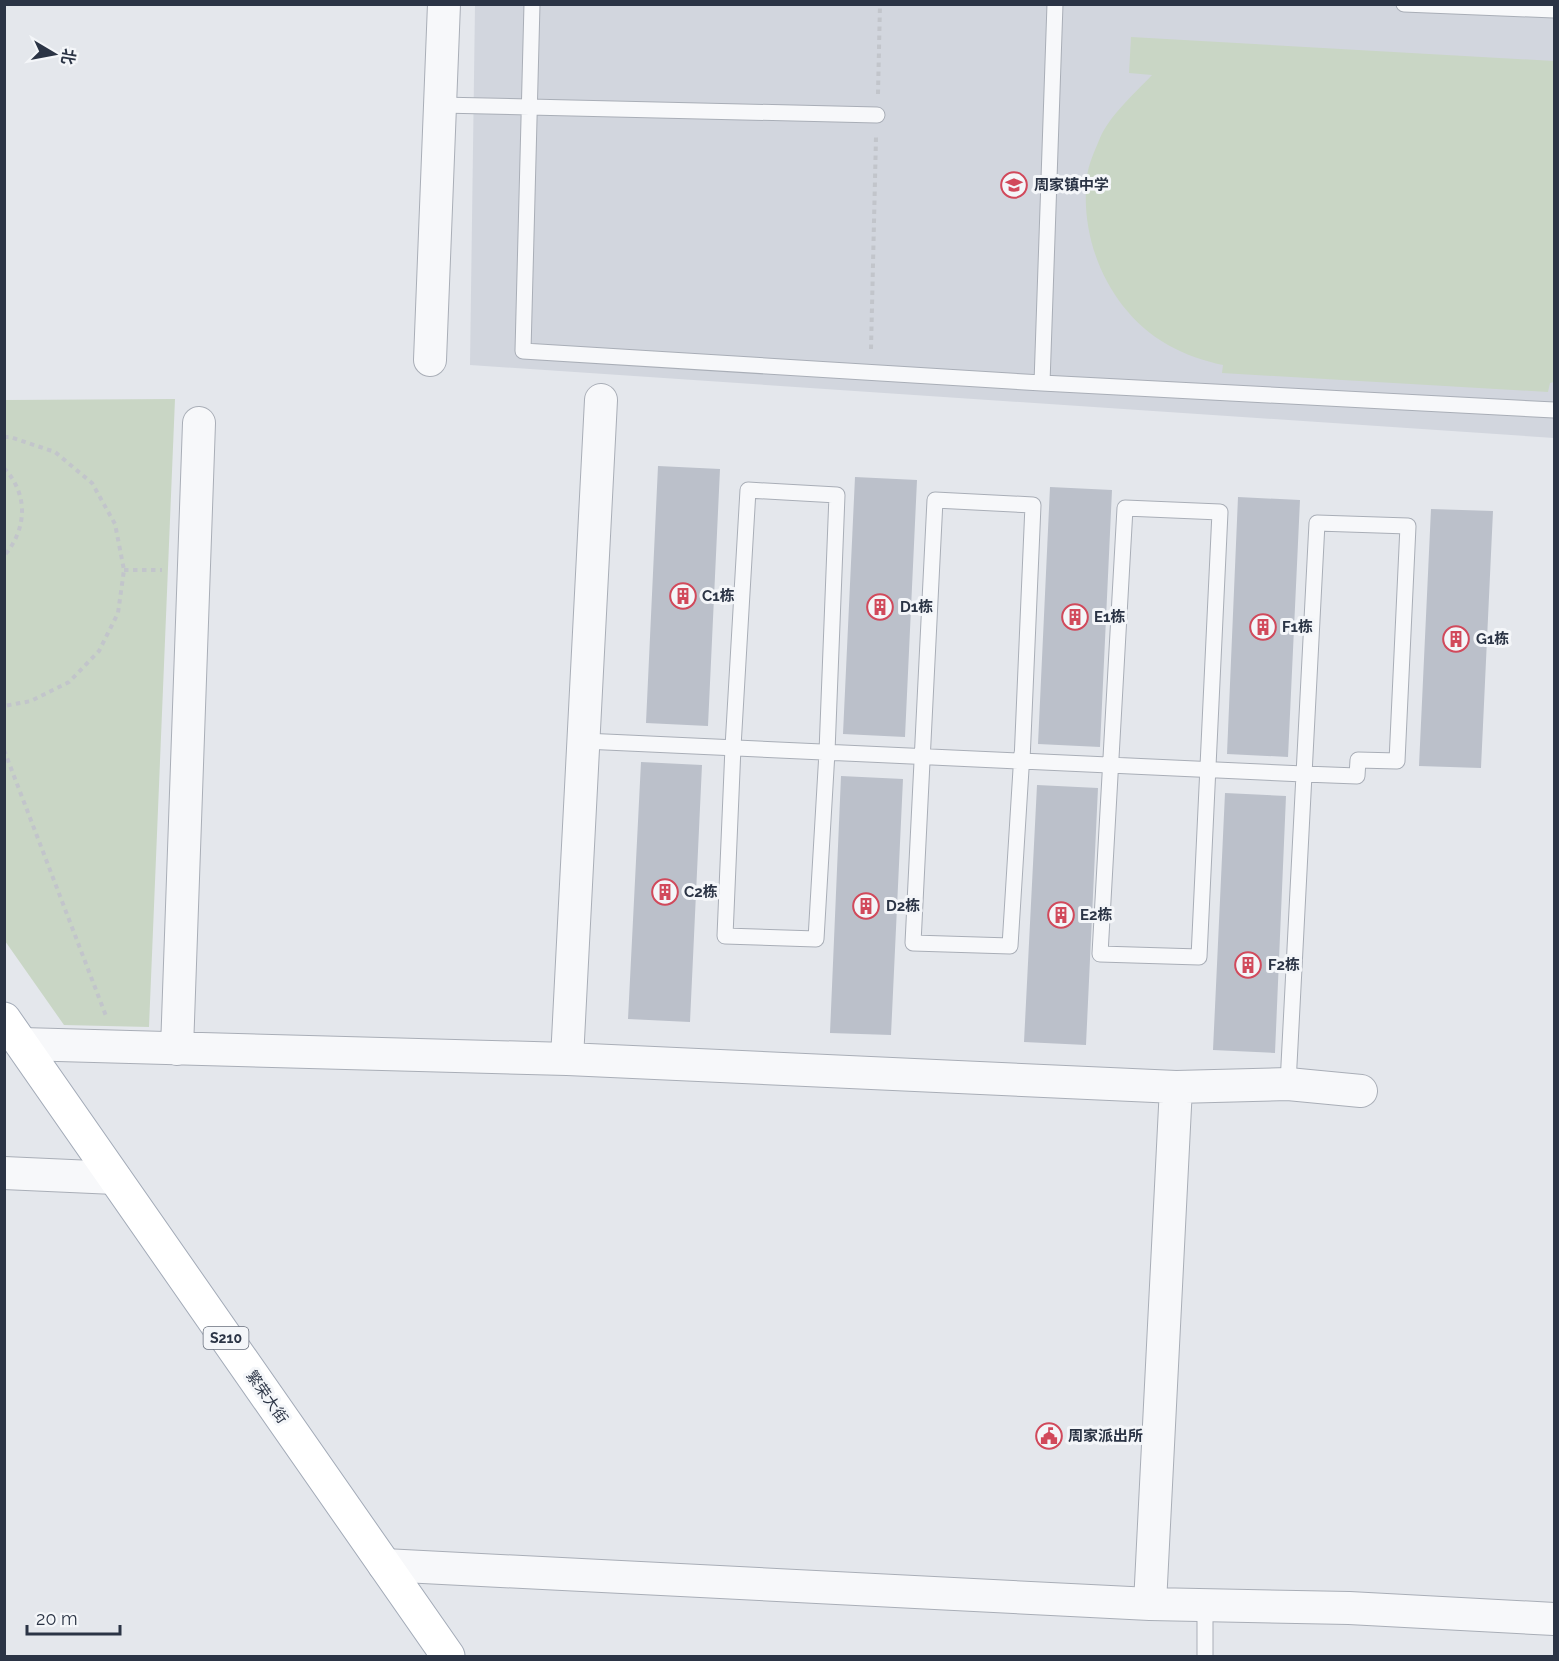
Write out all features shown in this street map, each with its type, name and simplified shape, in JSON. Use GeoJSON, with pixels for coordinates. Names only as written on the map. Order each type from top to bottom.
{"type":"FeatureCollection","features":[{"type":"Feature","properties":{"kind":"main road","name":"繁荣大街"},"geometry":{"type":"LineString","coordinates":[[13,1032],[448,1656]]}},
{"type":"Feature","properties":{"kind":"street"},"geometry":{"type":"LineString","coordinates":[[430,360],[444,4]]}},
{"type":"Feature","properties":{"kind":"street"},"geometry":{"type":"LineString","coordinates":[[567,1059],[602,400]]}},
{"type":"Feature","properties":{"kind":"street"},"geometry":{"type":"LineString","coordinates":[[177,1049],[199,423]]}},
{"type":"Feature","properties":{"kind":"street"},"geometry":{"type":"LineString","coordinates":[[13,1032],[118,1047],[567,1059],[1176,1088],[1288,1084],[1361,1091]]}},
{"type":"Feature","properties":{"kind":"street"},"geometry":{"type":"LineString","coordinates":[[1150,1604],[1176,1088]]}},
{"type":"Feature","properties":{"kind":"street"},"geometry":{"type":"LineString","coordinates":[[4,1173],[115,1178]]}},
{"type":"Feature","properties":{"kind":"street"},"geometry":{"type":"LineString","coordinates":[[384,1565],[1150,1604],[1349,1608],[1554,1619]]}},
{"type":"Feature","properties":{"kind":"lane"},"geometry":{"type":"LineString","coordinates":[[532,4],[524,351],[1042,383],[1554,410]]}},
{"type":"Feature","properties":{"kind":"lane"},"geometry":{"type":"LineString","coordinates":[[1042,383],[1055,4]]}},
{"type":"Feature","properties":{"kind":"lane"},"geometry":{"type":"LineString","coordinates":[[1404,4],[1554,9]]}},
{"type":"Feature","properties":{"kind":"lane"},"geometry":{"type":"LineString","coordinates":[[440,105],[877,115]]}},
{"type":"Feature","properties":{"kind":"lane"},"geometry":{"type":"LineString","coordinates":[[748,490],[837,495],[827,752],[816,939],[725,936],[748,490]]}},
{"type":"Feature","properties":{"kind":"lane"},"geometry":{"type":"LineString","coordinates":[[935,500],[1033,505],[1022,761],[1010,946],[913,943],[935,500]]}},
{"type":"Feature","properties":{"kind":"lane"},"geometry":{"type":"LineString","coordinates":[[1125,508],[1220,512],[1209,770],[1199,957],[1101,954],[1125,508]]}},
{"type":"Feature","properties":{"kind":"lane"},"geometry":{"type":"LineString","coordinates":[[584,741],[733,747],[1209,770],[1304,774],[1357,776],[1358,760],[1396,761],[1408,526],[1317,523],[1304,774],[1288,1084]]}},
{"type":"Feature","properties":{"kind":"lane"},"geometry":{"type":"LineString","coordinates":[[1205,1605],[1205,1656]]}},
{"type":"Feature","properties":{"kind":"path"},"geometry":{"type":"LineString","coordinates":[[870,373],[880,4]]}},
{"type":"Feature","properties":{"kind":"path"},"geometry":{"type":"LineString","coordinates":[[4,437],[55,452],[92,483],[116,524],[124,570],[118,613],[99,651],[69,682],[31,701],[6,704]]}},
{"type":"Feature","properties":{"kind":"path"},"geometry":{"type":"LineString","coordinates":[[4,468],[11,474],[21,495],[23,518],[15,543],[4,556]]}},
{"type":"Feature","properties":{"kind":"path"},"geometry":{"type":"LineString","coordinates":[[124,570],[194,570]]}},
{"type":"Feature","properties":{"kind":"path"},"geometry":{"type":"LineString","coordinates":[[4,750],[118,1047]]}},
{"type":"Feature","properties":{"kind":"shaded area","name":"周家镇中学"},"geometry":{"type":"Polygon","coordinates":[[[475,5],[1554,5],[1554,438],[470,365],[475,5]]]}},
{"type":"Feature","properties":{"kind":"green space"},"geometry":{"type":"Polygon","coordinates":[[[1131,37],[1554,61],[1554,382],[1550,383],[1548,392],[1222,373],[1223,365],[1182,352],[1148,331],[1130,314],[1103,273],[1088,226],[1086,202],[1089,168],[1104,129],[1152,75],[1129,73],[1131,37]]]}},
{"type":"Feature","properties":{"kind":"green space"},"geometry":{"type":"Polygon","coordinates":[[[175,399],[149,1027],[64,1025],[5,941],[5,400],[175,399]]]}},
{"type":"Feature","properties":{"kind":"building","name":"C1栋"},"geometry":{"type":"Polygon","coordinates":[[[658,466],[720,469],[708,726],[646,723],[658,466]]]}},
{"type":"Feature","properties":{"kind":"building","name":"D1栋"},"geometry":{"type":"Polygon","coordinates":[[[855,477],[917,480],[905,737],[843,734],[855,477]]]}},
{"type":"Feature","properties":{"kind":"building","name":"E1栋"},"geometry":{"type":"Polygon","coordinates":[[[1050,487],[1112,490],[1100,747],[1038,744],[1050,487]]]}},
{"type":"Feature","properties":{"kind":"building","name":"F1栋"},"geometry":{"type":"Polygon","coordinates":[[[1238,497],[1300,500],[1288,757],[1227,754],[1238,497]]]}},
{"type":"Feature","properties":{"kind":"building","name":"G1栋"},"geometry":{"type":"Polygon","coordinates":[[[1431,509],[1493,511],[1481,768],[1419,766],[1431,509]]]}},
{"type":"Feature","properties":{"kind":"building","name":"C2栋"},"geometry":{"type":"Polygon","coordinates":[[[641,762],[702,765],[690,1022],[628,1019],[641,762]]]}},
{"type":"Feature","properties":{"kind":"building","name":"D2栋"},"geometry":{"type":"Polygon","coordinates":[[[841,776],[903,779],[891,1035],[830,1033],[841,776]]]}},
{"type":"Feature","properties":{"kind":"building","name":"E2栋"},"geometry":{"type":"Polygon","coordinates":[[[1037,785],[1098,788],[1086,1045],[1024,1042],[1037,785]]]}},
{"type":"Feature","properties":{"kind":"building","name":"F2栋"},"geometry":{"type":"Polygon","coordinates":[[[1225,793],[1286,796],[1275,1053],[1213,1050],[1225,793]]]}},
{"type":"Feature","properties":{"kind":"place","name":"周家镇中学"},"geometry":{"type":"Point","coordinates":[1014,185]}},
{"type":"Feature","properties":{"kind":"place","name":"C1栋"},"geometry":{"type":"Point","coordinates":[683,596]}},
{"type":"Feature","properties":{"kind":"place","name":"D1栋"},"geometry":{"type":"Point","coordinates":[880,607]}},
{"type":"Feature","properties":{"kind":"place","name":"E1栋"},"geometry":{"type":"Point","coordinates":[1075,617]}},
{"type":"Feature","properties":{"kind":"place","name":"F1栋"},"geometry":{"type":"Point","coordinates":[1263,627]}},
{"type":"Feature","properties":{"kind":"place","name":"G1栋"},"geometry":{"type":"Point","coordinates":[1456,639]}},
{"type":"Feature","properties":{"kind":"place","name":"C2栋"},"geometry":{"type":"Point","coordinates":[665,892]}},
{"type":"Feature","properties":{"kind":"place","name":"D2栋"},"geometry":{"type":"Point","coordinates":[866,906]}},
{"type":"Feature","properties":{"kind":"place","name":"E2栋"},"geometry":{"type":"Point","coordinates":[1061,915]}},
{"type":"Feature","properties":{"kind":"place","name":"F2栋"},"geometry":{"type":"Point","coordinates":[1248,965]}},
{"type":"Feature","properties":{"kind":"place","name":"周家派出所"},"geometry":{"type":"Point","coordinates":[1049,1436]}}]}
